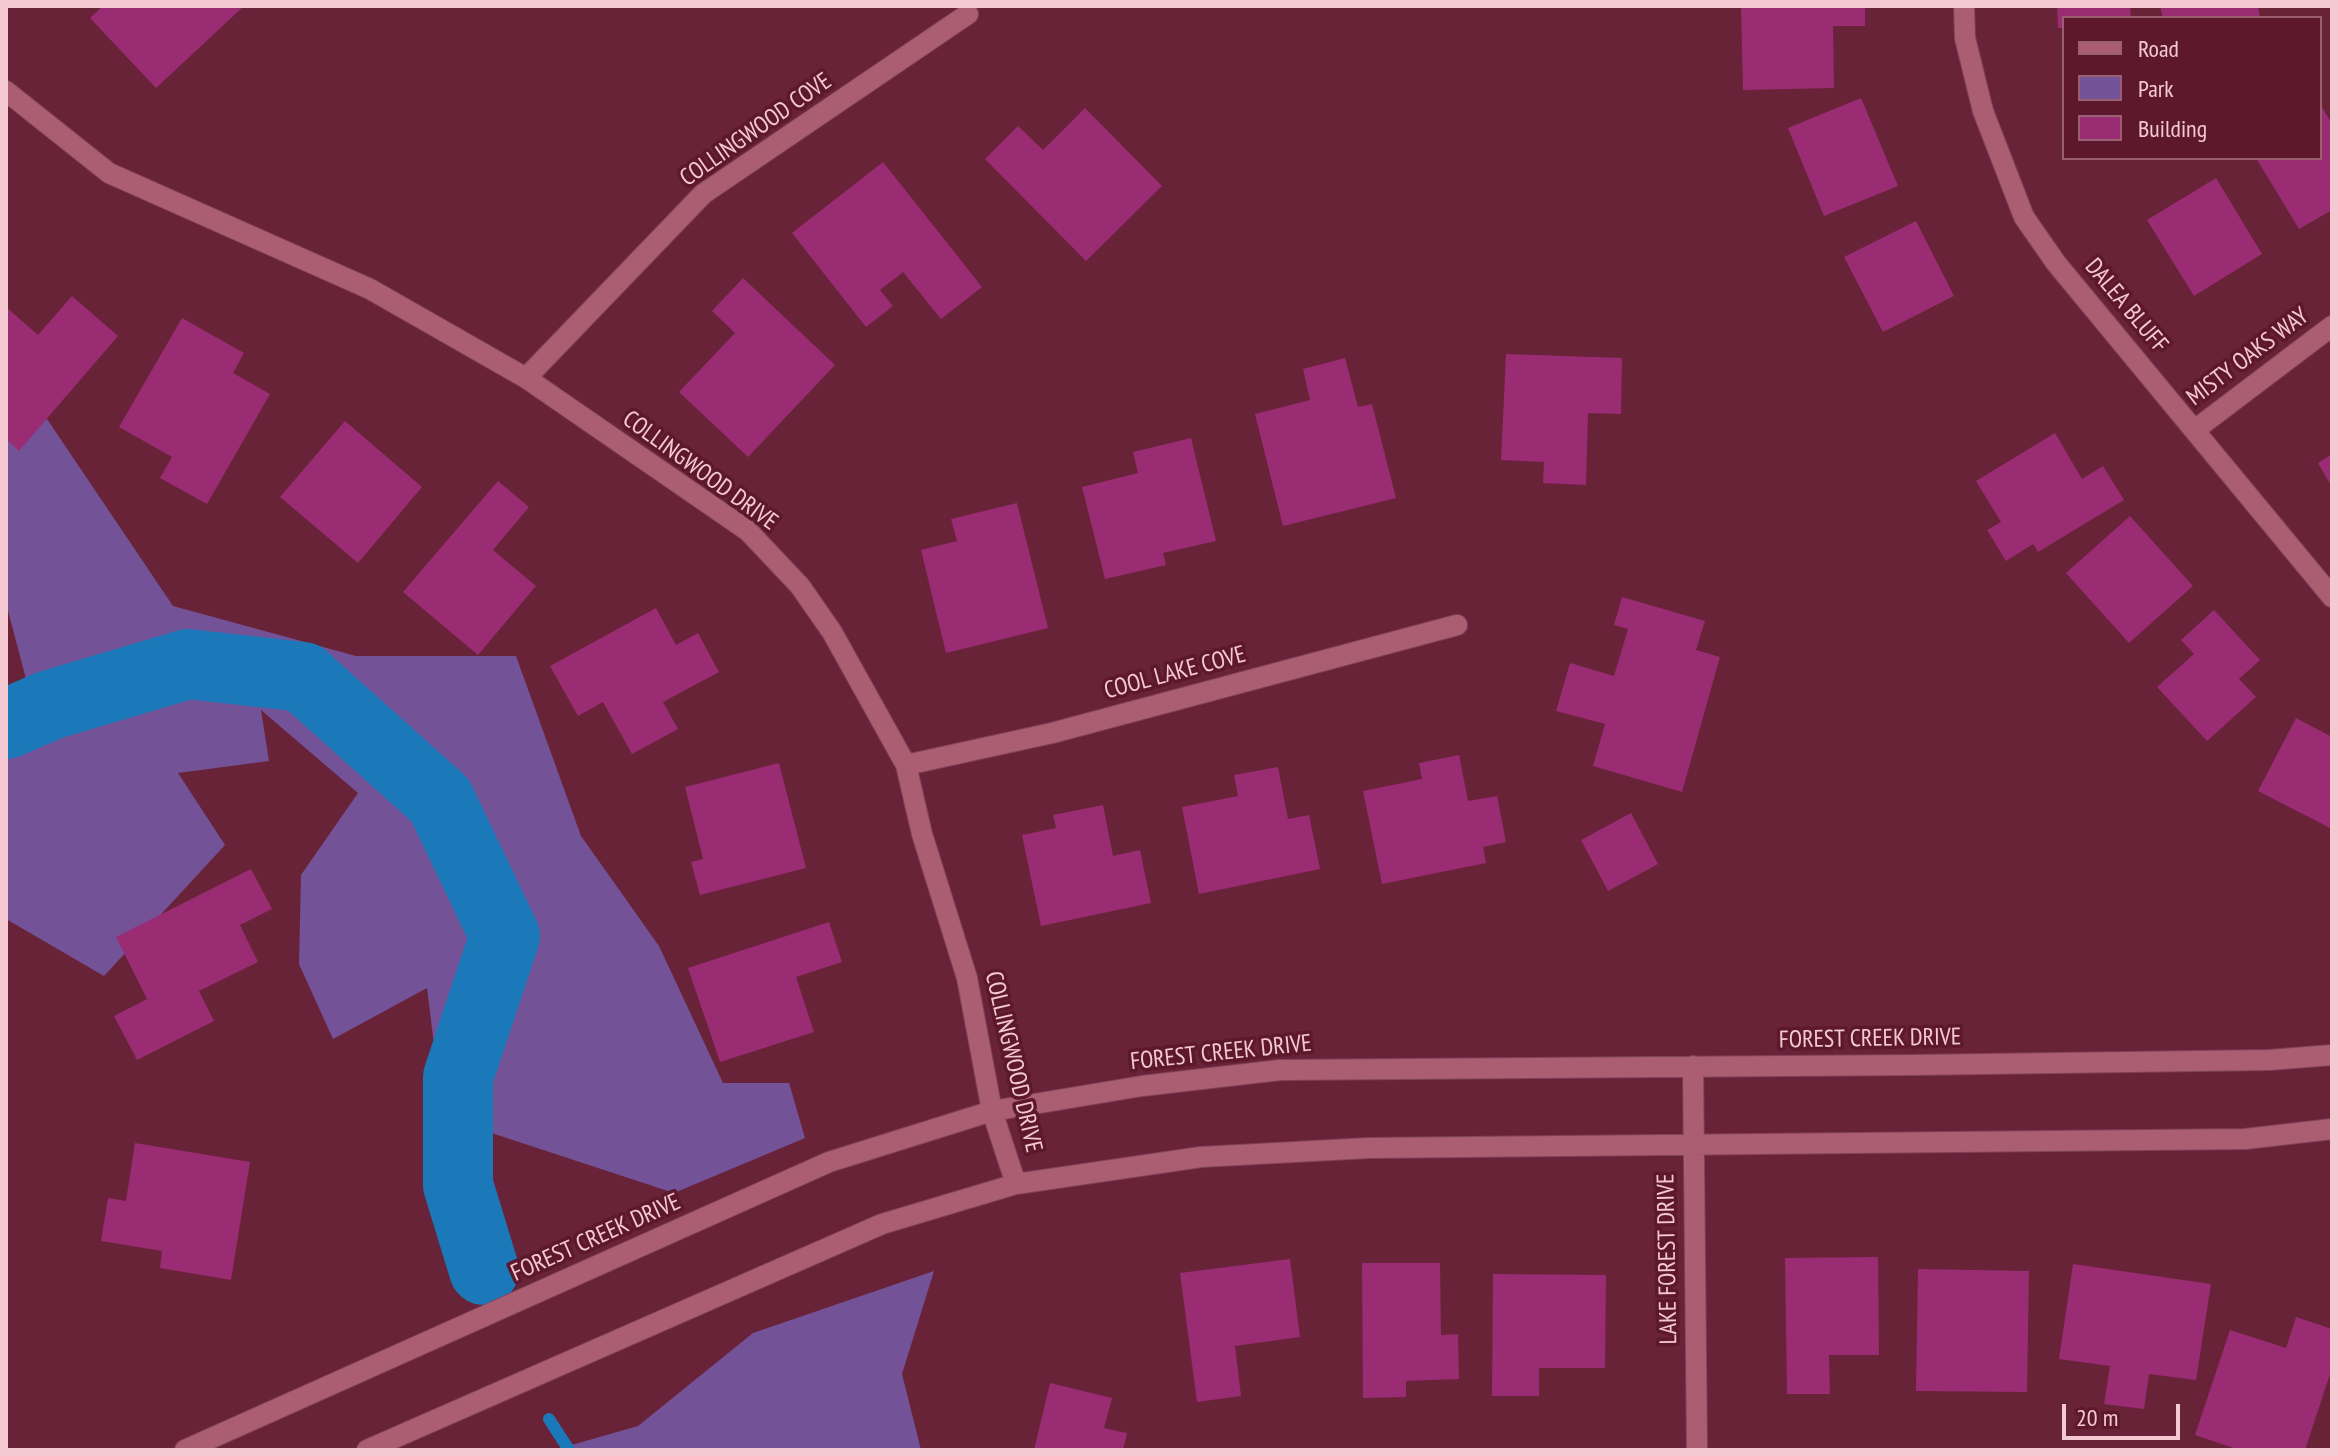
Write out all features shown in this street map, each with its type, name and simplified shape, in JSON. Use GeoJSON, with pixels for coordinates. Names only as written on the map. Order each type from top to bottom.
{"type":"FeatureCollection","features":[{"type":"Feature","properties":{"kind":"street","name":"DALEA BLUFF"},"geometry":{"type":"LineString","coordinates":[[1964,6],[1965,38],[1983,111],[2024,217],[2056,263],[2332,597]]}},
{"type":"Feature","properties":{"kind":"street","name":"COLLINGWOOD COVE"},"geometry":{"type":"LineString","coordinates":[[526,378],[703,194],[968,14]]}},
{"type":"Feature","properties":{"kind":"street","name":"COLLINGWOOD DRIVE"},"geometry":{"type":"LineString","coordinates":[[6,91],[109,173],[370,289],[526,378],[748,531],[800,586],[832,632],[906,765],[922,834],[967,978],[992,1111],[1016,1184]]}},
{"type":"Feature","properties":{"kind":"street","name":"MISTY OAKS WAY"},"geometry":{"type":"LineString","coordinates":[[2196,429],[2332,326]]}},
{"type":"Feature","properties":{"kind":"street","name":"COOL LAKE COVE"},"geometry":{"type":"LineString","coordinates":[[906,765],[1052,733],[1457,625]]}},
{"type":"Feature","properties":{"kind":"street","name":"FOREST CREEK DRIVE"},"geometry":{"type":"LineString","coordinates":[[185,1450],[829,1162],[992,1111],[1142,1086],[1280,1070],[2269,1060],[2332,1055]]}},
{"type":"Feature","properties":{"kind":"street","name":"LAKE FOREST DRIVE"},"geometry":{"type":"LineString","coordinates":[[1693,1066],[1697,1450]]}},
{"type":"Feature","properties":{"kind":"street"},"geometry":{"type":"LineString","coordinates":[[367,1450],[882,1224],[1016,1184],[1201,1157],[1369,1148],[2245,1139],[2332,1129]]}},
{"type":"Feature","properties":{"kind":"green space"},"geometry":{"type":"Polygon","coordinates":[[[47,419],[173,606],[356,656],[516,656],[581,836],[659,946],[723,1083],[789,1083],[805,1138],[674,1193],[443,1117],[427,988],[333,1039],[299,964],[301,875],[358,793],[261,710],[269,761],[178,773],[225,845],[104,976],[6,919],[6,691],[26,679],[6,603],[6,434],[47,419]]]}},
{"type":"Feature","properties":{"kind":"green space"},"geometry":{"type":"Polygon","coordinates":[[[934,1271],[902,1374],[921,1450],[554,1450],[638,1426],[753,1333],[934,1271]]]}},
{"type":"Feature","properties":{"kind":"building"},"geometry":{"type":"Polygon","coordinates":[[[103,6],[244,6],[156,88],[90,18],[103,6]]]}},
{"type":"Feature","properties":{"kind":"building"},"geometry":{"type":"Polygon","coordinates":[[[1741,6],[1865,6],[1865,26],[1833,26],[1834,88],[1743,90],[1741,6]]]}},
{"type":"Feature","properties":{"kind":"building"},"geometry":{"type":"Polygon","coordinates":[[[2057,6],[2130,6],[2131,16],[2062,16],[2062,28],[2058,28],[2057,6]]]}},
{"type":"Feature","properties":{"kind":"building"},"geometry":{"type":"Polygon","coordinates":[[[2160,6],[2258,6],[2260,16],[2162,16],[2160,6]]]}},
{"type":"Feature","properties":{"kind":"building"},"geometry":{"type":"Polygon","coordinates":[[[1861,98],[1898,186],[1824,216],[1788,128],[1861,98]]]}},
{"type":"Feature","properties":{"kind":"building"},"geometry":{"type":"Polygon","coordinates":[[[2322,107],[2332,124],[2332,210],[2299,229],[2257,160],[2322,160],[2322,107]]]}},
{"type":"Feature","properties":{"kind":"building"},"geometry":{"type":"Polygon","coordinates":[[[1085,108],[1162,186],[1086,261],[985,159],[1018,126],[1043,150],[1085,108]]]}},
{"type":"Feature","properties":{"kind":"building"},"geometry":{"type":"Polygon","coordinates":[[[883,162],[982,287],[941,319],[903,272],[880,290],[893,306],[866,327],[792,233],[883,162]]]}},
{"type":"Feature","properties":{"kind":"building"},"geometry":{"type":"Polygon","coordinates":[[[2216,178],[2262,254],[2194,296],[2147,220],[2216,178]]]}},
{"type":"Feature","properties":{"kind":"building"},"geometry":{"type":"Polygon","coordinates":[[[1916,221],[1954,296],[1883,332],[1844,257],[1916,221]]]}},
{"type":"Feature","properties":{"kind":"building"},"geometry":{"type":"Polygon","coordinates":[[[743,278],[835,365],[748,457],[679,392],[735,333],[712,311],[743,278]]]}},
{"type":"Feature","properties":{"kind":"building"},"geometry":{"type":"Polygon","coordinates":[[[72,296],[118,336],[19,451],[6,439],[6,307],[38,335],[72,296]]]}},
{"type":"Feature","properties":{"kind":"building"},"geometry":{"type":"Polygon","coordinates":[[[182,318],[244,353],[233,373],[270,394],[207,504],[160,478],[172,457],[119,427],[182,318]]]}},
{"type":"Feature","properties":{"kind":"building"},"geometry":{"type":"Polygon","coordinates":[[[1506,354],[1622,358],[1621,414],[1588,413],[1586,485],[1543,483],[1544,462],[1501,460],[1506,354]]]}},
{"type":"Feature","properties":{"kind":"building"},"geometry":{"type":"Polygon","coordinates":[[[1345,358],[1358,407],[1372,404],[1396,498],[1283,526],[1255,414],[1310,400],[1303,369],[1345,358]]]}},
{"type":"Feature","properties":{"kind":"building"},"geometry":{"type":"Polygon","coordinates":[[[345,421],[422,487],[358,563],[280,497],[345,421]]]}},
{"type":"Feature","properties":{"kind":"building"},"geometry":{"type":"Polygon","coordinates":[[[2055,433],[2082,479],[2103,466],[2124,500],[2038,552],[2033,544],[2006,561],[1987,530],[2001,522],[1976,481],[2055,433]]]}},
{"type":"Feature","properties":{"kind":"building"},"geometry":{"type":"Polygon","coordinates":[[[1191,438],[1216,541],[1163,553],[1166,565],[1105,579],[1082,487],[1138,473],[1133,452],[1191,438]]]}},
{"type":"Feature","properties":{"kind":"building"},"geometry":{"type":"Polygon","coordinates":[[[2332,454],[2332,487],[2318,463],[2332,454]]]}},
{"type":"Feature","properties":{"kind":"building"},"geometry":{"type":"Polygon","coordinates":[[[498,481],[529,507],[493,550],[536,586],[478,655],[403,592],[498,481]]]}},
{"type":"Feature","properties":{"kind":"building"},"geometry":{"type":"Polygon","coordinates":[[[1017,503],[1048,628],[946,653],[921,550],[957,541],[951,519],[1017,503]]]}},
{"type":"Feature","properties":{"kind":"building"},"geometry":{"type":"Polygon","coordinates":[[[2130,516],[2193,586],[2129,643],[2066,573],[2130,516]]]}},
{"type":"Feature","properties":{"kind":"building"},"geometry":{"type":"Polygon","coordinates":[[[1622,597],[1705,621],[1696,650],[1720,657],[1682,792],[1593,766],[1605,724],[1556,711],[1570,663],[1614,676],[1628,629],[1614,625],[1622,597]]]}},
{"type":"Feature","properties":{"kind":"building"},"geometry":{"type":"Polygon","coordinates":[[[656,608],[676,645],[698,633],[719,672],[663,702],[678,729],[632,754],[603,702],[578,716],[550,666],[656,608]]]}},
{"type":"Feature","properties":{"kind":"building"},"geometry":{"type":"Polygon","coordinates":[[[2214,610],[2260,660],[2239,679],[2256,697],[2207,741],[2157,687],[2194,654],[2181,640],[2214,610]]]}},
{"type":"Feature","properties":{"kind":"building"},"geometry":{"type":"Polygon","coordinates":[[[2296,718],[2332,737],[2332,829],[2258,791],[2296,718]]]}},
{"type":"Feature","properties":{"kind":"building"},"geometry":{"type":"Polygon","coordinates":[[[1459,755],[1468,801],[1497,796],[1506,842],[1483,847],[1486,863],[1382,884],[1363,791],[1422,779],[1419,763],[1459,755]]]}},
{"type":"Feature","properties":{"kind":"building"},"geometry":{"type":"Polygon","coordinates":[[[779,763],[806,868],[700,895],[691,862],[703,859],[685,787],[779,763]]]}},
{"type":"Feature","properties":{"kind":"building"},"geometry":{"type":"Polygon","coordinates":[[[1278,767],[1288,819],[1309,815],[1320,869],[1199,894],[1182,807],[1238,796],[1234,775],[1278,767]]]}},
{"type":"Feature","properties":{"kind":"building"},"geometry":{"type":"Polygon","coordinates":[[[1103,805],[1113,856],[1140,850],[1151,903],[1041,926],[1022,835],[1056,828],[1053,815],[1103,805]]]}},
{"type":"Feature","properties":{"kind":"building"},"geometry":{"type":"Polygon","coordinates":[[[1631,813],[1658,864],[1608,891],[1581,840],[1631,813]]]}},
{"type":"Feature","properties":{"kind":"building"},"geometry":{"type":"Polygon","coordinates":[[[251,869],[272,909],[240,925],[258,962],[199,991],[214,1021],[137,1060],[114,1016],[147,999],[116,937],[251,869]]]}},
{"type":"Feature","properties":{"kind":"building"},"geometry":{"type":"Polygon","coordinates":[[[829,922],[842,962],[796,977],[814,1032],[720,1062],[688,968],[829,922]]]}},
{"type":"Feature","properties":{"kind":"building"},"geometry":{"type":"Polygon","coordinates":[[[135,1143],[250,1162],[231,1280],[160,1268],[162,1251],[101,1241],[108,1198],[126,1201],[135,1143]]]}},
{"type":"Feature","properties":{"kind":"building"},"geometry":{"type":"Polygon","coordinates":[[[1878,1257],[1879,1355],[1829,1355],[1830,1394],[1787,1394],[1785,1258],[1878,1257]]]}},
{"type":"Feature","properties":{"kind":"building"},"geometry":{"type":"Polygon","coordinates":[[[1290,1259],[1300,1337],[1235,1346],[1241,1396],[1197,1402],[1180,1273],[1290,1259]]]}},
{"type":"Feature","properties":{"kind":"building"},"geometry":{"type":"Polygon","coordinates":[[[1362,1263],[1440,1263],[1441,1335],[1458,1334],[1459,1379],[1406,1381],[1406,1397],[1363,1398],[1362,1263]]]}},
{"type":"Feature","properties":{"kind":"building"},"geometry":{"type":"Polygon","coordinates":[[[2073,1264],[2211,1284],[2196,1380],[2149,1374],[2144,1409],[2104,1404],[2110,1366],[2059,1359],[2073,1264]]]}},
{"type":"Feature","properties":{"kind":"building"},"geometry":{"type":"Polygon","coordinates":[[[1918,1269],[2029,1271],[2027,1392],[1916,1391],[1918,1269]]]}},
{"type":"Feature","properties":{"kind":"building"},"geometry":{"type":"Polygon","coordinates":[[[1493,1274],[1606,1275],[1605,1368],[1539,1368],[1539,1396],[1492,1396],[1493,1274]]]}},
{"type":"Feature","properties":{"kind":"building"},"geometry":{"type":"Polygon","coordinates":[[[2296,1317],[2332,1329],[2332,1368],[2305,1450],[2239,1450],[2195,1435],[2230,1330],[2286,1348],[2296,1317]]]}},
{"type":"Feature","properties":{"kind":"building"},"geometry":{"type":"Polygon","coordinates":[[[1050,1383],[1112,1398],[1104,1428],[1127,1433],[1123,1450],[1034,1450],[1050,1383]]]}},
{"type":"Feature","properties":{"kind":"waterway"},"geometry":{"type":"LineString","coordinates":[[6,724],[50,705],[188,664],[303,677],[440,800],[505,936],[458,1077],[458,1185],[484,1270]]}},
{"type":"Feature","properties":{"kind":"waterway"},"geometry":{"type":"LineString","coordinates":[[549,1419],[569,1450]]}}]}
